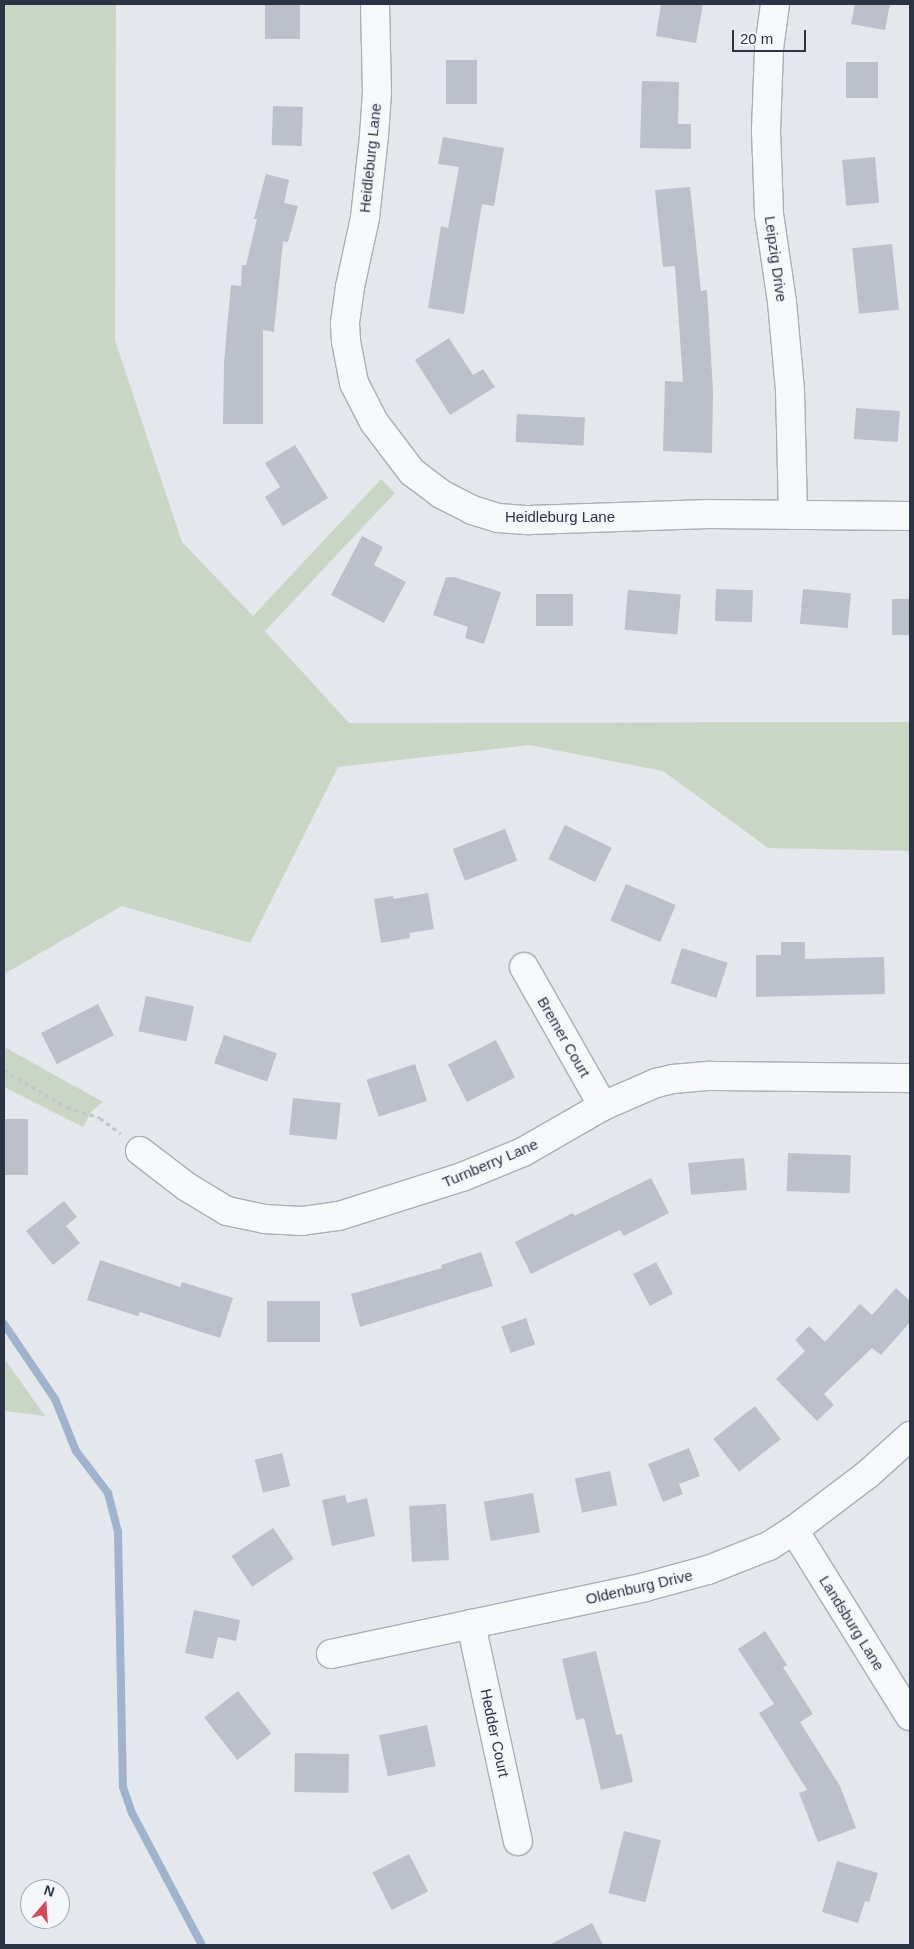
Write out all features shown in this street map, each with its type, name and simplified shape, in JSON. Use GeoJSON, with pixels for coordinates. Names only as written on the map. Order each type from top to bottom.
{"type":"FeatureCollection","features":[{"type":"Feature","properties":{"kind":"street","name":"Heidleburg Lane"},"geometry":{"type":"LineString","coordinates":[[375,4],[377,92],[374,136],[365,218],[350,287],[345,323],[346,341],[354,383],[374,422],[412,472],[440,494],[472,510],[498,518],[529,520],[710,514],[910,516]]}},
{"type":"Feature","properties":{"kind":"street","name":"Leipzig Drive"},"geometry":{"type":"LineString","coordinates":[[775,4],[770,49],[766,132],[769,214],[782,302],[790,390],[793,515]]}},
{"type":"Feature","properties":{"kind":"street","name":"Bremer Court"},"geometry":{"type":"LineString","coordinates":[[524,967],[603,1106]]}},
{"type":"Feature","properties":{"kind":"street","name":"Turnberry Lane"},"geometry":{"type":"LineString","coordinates":[[140,1151],[187,1187],[227,1211],[264,1220],[302,1221],[339,1216],[462,1177],[523,1152],[638,1088],[673,1078],[710,1076],[910,1078]]}},
{"type":"Feature","properties":{"kind":"street","name":"Oldenburg Drive"},"geometry":{"type":"LineString","coordinates":[[331,1654],[645,1587],[708,1570],[769,1546],[794,1530],[868,1474],[910,1436]]}},
{"type":"Feature","properties":{"kind":"street","name":"Landsburg Lane"},"geometry":{"type":"LineString","coordinates":[[794,1530],[910,1716]]}},
{"type":"Feature","properties":{"kind":"street","name":"Hedder Court"},"geometry":{"type":"LineString","coordinates":[[472,1624],[518,1841]]}},
{"type":"Feature","properties":{"kind":"path"},"geometry":{"type":"LineString","coordinates":[[4,1070],[67,1107],[107,1122],[140,1151]]}},
{"type":"Feature","properties":{"kind":"green space"},"geometry":{"type":"Polygon","coordinates":[[[4,4],[116,4],[115,340],[182,542],[253,616],[381,479],[395,493],[265,631],[349,723],[910,722],[910,851],[768,848],[663,771],[529,745],[338,767],[250,943],[122,906],[4,974],[4,4]]]}},
{"type":"Feature","properties":{"kind":"green space"},"geometry":{"type":"Polygon","coordinates":[[[4,1047],[103,1102],[91,1112],[83,1127],[4,1087],[4,1047]]]}},
{"type":"Feature","properties":{"kind":"green space"},"geometry":{"type":"Polygon","coordinates":[[[4,1358],[45,1416],[4,1411],[4,1358]]]}},
{"type":"Feature","properties":{"kind":"building"},"geometry":{"type":"Polygon","coordinates":[[[265,4],[300,4],[300,39],[265,39],[265,4]]]}},
{"type":"Feature","properties":{"kind":"building"},"geometry":{"type":"Polygon","coordinates":[[[661,4],[703,4],[696,43],[656,36],[661,4]]]}},
{"type":"Feature","properties":{"kind":"building"},"geometry":{"type":"Polygon","coordinates":[[[855,4],[890,4],[885,30],[851,24],[855,4]]]}},
{"type":"Feature","properties":{"kind":"building"},"geometry":{"type":"Polygon","coordinates":[[[446,60],[477,60],[477,104],[446,104],[446,60]]]}},
{"type":"Feature","properties":{"kind":"building"},"geometry":{"type":"Polygon","coordinates":[[[846,62],[878,62],[878,98],[846,98],[846,62]]]}},
{"type":"Feature","properties":{"kind":"building"},"geometry":{"type":"Polygon","coordinates":[[[642,81],[679,82],[678,124],[691,124],[691,149],[640,148],[642,81]]]}},
{"type":"Feature","properties":{"kind":"building"},"geometry":{"type":"Polygon","coordinates":[[[273,106],[303,107],[302,146],[272,145],[273,106]]]}},
{"type":"Feature","properties":{"kind":"building"},"geometry":{"type":"Polygon","coordinates":[[[443,137],[504,148],[494,206],[482,204],[464,314],[428,308],[441,226],[448,228],[459,167],[438,164],[443,137]]]}},
{"type":"Feature","properties":{"kind":"building"},"geometry":{"type":"Polygon","coordinates":[[[875,157],[879,203],[846,206],[842,160],[875,157]]]}},
{"type":"Feature","properties":{"kind":"building"},"geometry":{"type":"Polygon","coordinates":[[[266,174],[289,180],[284,203],[298,206],[288,242],[283,241],[274,332],[263,330],[263,424],[223,424],[224,363],[231,285],[241,286],[242,265],[246,265],[257,219],[254,219],[266,174]]]}},
{"type":"Feature","properties":{"kind":"building"},"geometry":{"type":"Polygon","coordinates":[[[690,187],[701,291],[707,290],[713,391],[712,453],[663,451],[665,381],[683,382],[675,266],[663,267],[655,190],[690,187]]]}},
{"type":"Feature","properties":{"kind":"building"},"geometry":{"type":"Polygon","coordinates":[[[892,244],[899,310],[859,314],[852,248],[892,244]]]}},
{"type":"Feature","properties":{"kind":"building"},"geometry":{"type":"Polygon","coordinates":[[[449,338],[473,375],[483,369],[495,387],[450,415],[415,360],[449,338]]]}},
{"type":"Feature","properties":{"kind":"building"},"geometry":{"type":"Polygon","coordinates":[[[856,408],[900,411],[898,442],[854,439],[856,408]]]}},
{"type":"Feature","properties":{"kind":"building"},"geometry":{"type":"Polygon","coordinates":[[[517,414],[585,418],[583,446],[516,442],[517,414]]]}},
{"type":"Feature","properties":{"kind":"building"},"geometry":{"type":"Polygon","coordinates":[[[295,445],[328,498],[283,526],[265,497],[280,487],[265,463],[295,445]]]}},
{"type":"Feature","properties":{"kind":"building"},"geometry":{"type":"Polygon","coordinates":[[[362,536],[383,547],[374,565],[406,582],[384,623],[331,595],[362,536]]]}},
{"type":"Feature","properties":{"kind":"building"},"geometry":{"type":"Polygon","coordinates":[[[446,577],[454,577],[501,592],[484,644],[465,638],[468,627],[433,615],[446,577]]]}},
{"type":"Feature","properties":{"kind":"building"},"geometry":{"type":"Polygon","coordinates":[[[716,589],[753,590],[752,622],[715,621],[716,589]]]}},
{"type":"Feature","properties":{"kind":"building"},"geometry":{"type":"Polygon","coordinates":[[[803,589],[851,593],[848,628],[800,624],[803,589]]]}},
{"type":"Feature","properties":{"kind":"building"},"geometry":{"type":"Polygon","coordinates":[[[628,590],[681,595],[677,634],[625,630],[628,590]]]}},
{"type":"Feature","properties":{"kind":"building"},"geometry":{"type":"Polygon","coordinates":[[[536,594],[573,594],[573,626],[536,626],[536,594]]]}},
{"type":"Feature","properties":{"kind":"building"},"geometry":{"type":"Polygon","coordinates":[[[892,599],[910,599],[910,635],[892,635],[892,599]]]}},
{"type":"Feature","properties":{"kind":"building"},"geometry":{"type":"Polygon","coordinates":[[[565,825],[612,848],[595,882],[548,859],[565,825]]]}},
{"type":"Feature","properties":{"kind":"building"},"geometry":{"type":"Polygon","coordinates":[[[505,829],[517,861],[465,881],[453,849],[505,829]]]}},
{"type":"Feature","properties":{"kind":"building"},"geometry":{"type":"Polygon","coordinates":[[[626,884],[676,905],[660,942],[610,921],[626,884]]]}},
{"type":"Feature","properties":{"kind":"building"},"geometry":{"type":"Polygon","coordinates":[[[428,893],[434,929],[409,933],[410,938],[381,943],[374,899],[393,896],[394,899],[428,893]]]}},
{"type":"Feature","properties":{"kind":"building"},"geometry":{"type":"Polygon","coordinates":[[[781,942],[805,942],[805,959],[884,957],[885,994],[756,997],[756,955],[781,955],[781,942]]]}},
{"type":"Feature","properties":{"kind":"building"},"geometry":{"type":"Polygon","coordinates":[[[682,948],[728,963],[716,998],[671,983],[682,948]]]}},
{"type":"Feature","properties":{"kind":"building"},"geometry":{"type":"Polygon","coordinates":[[[146,996],[194,1006],[186,1041],[139,1031],[146,996]]]}},
{"type":"Feature","properties":{"kind":"building"},"geometry":{"type":"Polygon","coordinates":[[[98,1004],[114,1035],[57,1064],[41,1033],[98,1004]]]}},
{"type":"Feature","properties":{"kind":"building"},"geometry":{"type":"Polygon","coordinates":[[[224,1035],[277,1053],[267,1082],[214,1063],[224,1035]]]}},
{"type":"Feature","properties":{"kind":"building"},"geometry":{"type":"Polygon","coordinates":[[[496,1040],[515,1077],[467,1102],[448,1065],[496,1040]]]}},
{"type":"Feature","properties":{"kind":"building"},"geometry":{"type":"Polygon","coordinates":[[[415,1064],[427,1101],[379,1117],[366,1080],[415,1064]]]}},
{"type":"Feature","properties":{"kind":"building"},"geometry":{"type":"Polygon","coordinates":[[[293,1098],[341,1103],[337,1140],[289,1135],[293,1098]]]}},
{"type":"Feature","properties":{"kind":"building"},"geometry":{"type":"Polygon","coordinates":[[[4,1119],[28,1119],[28,1175],[4,1175],[4,1119]]]}},
{"type":"Feature","properties":{"kind":"building"},"geometry":{"type":"Polygon","coordinates":[[[788,1153],[851,1155],[850,1193],[787,1191],[788,1153]]]}},
{"type":"Feature","properties":{"kind":"building"},"geometry":{"type":"Polygon","coordinates":[[[744,1158],[747,1190],[691,1195],[688,1163],[744,1158]]]}},
{"type":"Feature","properties":{"kind":"building"},"geometry":{"type":"Polygon","coordinates":[[[651,1178],[669,1213],[624,1236],[620,1230],[531,1274],[515,1242],[573,1213],[574,1216],[651,1178]]]}},
{"type":"Feature","properties":{"kind":"building"},"geometry":{"type":"Polygon","coordinates":[[[64,1201],[77,1217],[66,1226],[80,1243],[53,1265],[26,1231],[64,1201]]]}},
{"type":"Feature","properties":{"kind":"building"},"geometry":{"type":"Polygon","coordinates":[[[481,1252],[493,1286],[360,1327],[351,1294],[442,1268],[441,1265],[481,1252]]]}},
{"type":"Feature","properties":{"kind":"building"},"geometry":{"type":"Polygon","coordinates":[[[100,1260],[180,1287],[182,1282],[233,1298],[220,1338],[140,1312],[138,1316],[87,1300],[100,1260]]]}},
{"type":"Feature","properties":{"kind":"building"},"geometry":{"type":"Polygon","coordinates":[[[656,1262],[673,1294],[650,1306],[633,1274],[656,1262]]]}},
{"type":"Feature","properties":{"kind":"building"},"geometry":{"type":"Polygon","coordinates":[[[896,1288],[910,1301],[910,1322],[881,1355],[872,1348],[824,1394],[834,1405],[817,1421],[776,1379],[805,1351],[795,1340],[809,1326],[825,1342],[860,1304],[872,1315],[896,1288]]]}},
{"type":"Feature","properties":{"kind":"building"},"geometry":{"type":"Polygon","coordinates":[[[267,1301],[320,1301],[320,1342],[267,1342],[267,1301]]]}},
{"type":"Feature","properties":{"kind":"building"},"geometry":{"type":"Polygon","coordinates":[[[526,1318],[535,1344],[511,1353],[501,1326],[526,1318]]]}},
{"type":"Feature","properties":{"kind":"building"},"geometry":{"type":"Polygon","coordinates":[[[755,1406],[781,1439],[739,1472],[713,1439],[755,1406]]]}},
{"type":"Feature","properties":{"kind":"building"},"geometry":{"type":"Polygon","coordinates":[[[689,1448],[700,1476],[679,1484],[683,1494],[663,1502],[648,1464],[689,1448]]]}},
{"type":"Feature","properties":{"kind":"building"},"geometry":{"type":"Polygon","coordinates":[[[282,1453],[290,1486],[263,1493],[255,1460],[282,1453]]]}},
{"type":"Feature","properties":{"kind":"building"},"geometry":{"type":"Polygon","coordinates":[[[610,1471],[617,1505],[582,1513],[575,1478],[610,1471]]]}},
{"type":"Feature","properties":{"kind":"building"},"geometry":{"type":"Polygon","coordinates":[[[533,1493],[540,1532],[491,1541],[484,1502],[533,1493]]]}},
{"type":"Feature","properties":{"kind":"building"},"geometry":{"type":"Polygon","coordinates":[[[345,1495],[347,1503],[367,1498],[375,1536],[332,1546],[322,1500],[345,1495]]]}},
{"type":"Feature","properties":{"kind":"building"},"geometry":{"type":"Polygon","coordinates":[[[446,1504],[449,1560],[412,1562],[409,1506],[446,1504]]]}},
{"type":"Feature","properties":{"kind":"building"},"geometry":{"type":"Polygon","coordinates":[[[273,1528],[294,1559],[252,1587],[232,1556],[273,1528]]]}},
{"type":"Feature","properties":{"kind":"building"},"geometry":{"type":"Polygon","coordinates":[[[194,1610],[240,1620],[236,1641],[218,1637],[213,1659],[185,1653],[194,1610]]]}},
{"type":"Feature","properties":{"kind":"building"},"geometry":{"type":"Polygon","coordinates":[[[765,1631],[787,1665],[783,1667],[813,1714],[800,1722],[840,1786],[856,1828],[818,1842],[799,1793],[807,1790],[759,1713],[774,1704],[738,1649],[765,1631]]]}},
{"type":"Feature","properties":{"kind":"building"},"geometry":{"type":"Polygon","coordinates":[[[596,1651],[616,1735],[622,1734],[633,1782],[601,1790],[584,1718],[576,1720],[562,1659],[596,1651]]]}},
{"type":"Feature","properties":{"kind":"building"},"geometry":{"type":"Polygon","coordinates":[[[238,1691],[271,1734],[237,1760],[204,1717],[238,1691]]]}},
{"type":"Feature","properties":{"kind":"building"},"geometry":{"type":"Polygon","coordinates":[[[427,1725],[436,1766],[388,1776],[379,1735],[427,1725]]]}},
{"type":"Feature","properties":{"kind":"building"},"geometry":{"type":"Polygon","coordinates":[[[295,1753],[349,1754],[348,1793],[294,1792],[295,1753]]]}},
{"type":"Feature","properties":{"kind":"building"},"geometry":{"type":"Polygon","coordinates":[[[624,1831],[661,1840],[645,1902],[609,1893],[624,1831]]]}},
{"type":"Feature","properties":{"kind":"building"},"geometry":{"type":"Polygon","coordinates":[[[409,1854],[428,1891],[392,1910],[372,1873],[409,1854]]]}},
{"type":"Feature","properties":{"kind":"building"},"geometry":{"type":"Polygon","coordinates":[[[837,1861],[878,1873],[869,1902],[865,1901],[858,1923],[822,1912],[837,1861]]]}},
{"type":"Feature","properties":{"kind":"building"},"geometry":{"type":"Polygon","coordinates":[[[592,1923],[603,1945],[549,1945],[592,1923]]]}},
{"type":"Feature","properties":{"kind":"waterway"},"geometry":{"type":"LineString","coordinates":[[4,1324],[55,1399],[76,1451],[108,1493],[118,1532],[123,1787],[132,1813],[202,1945]]}}]}
